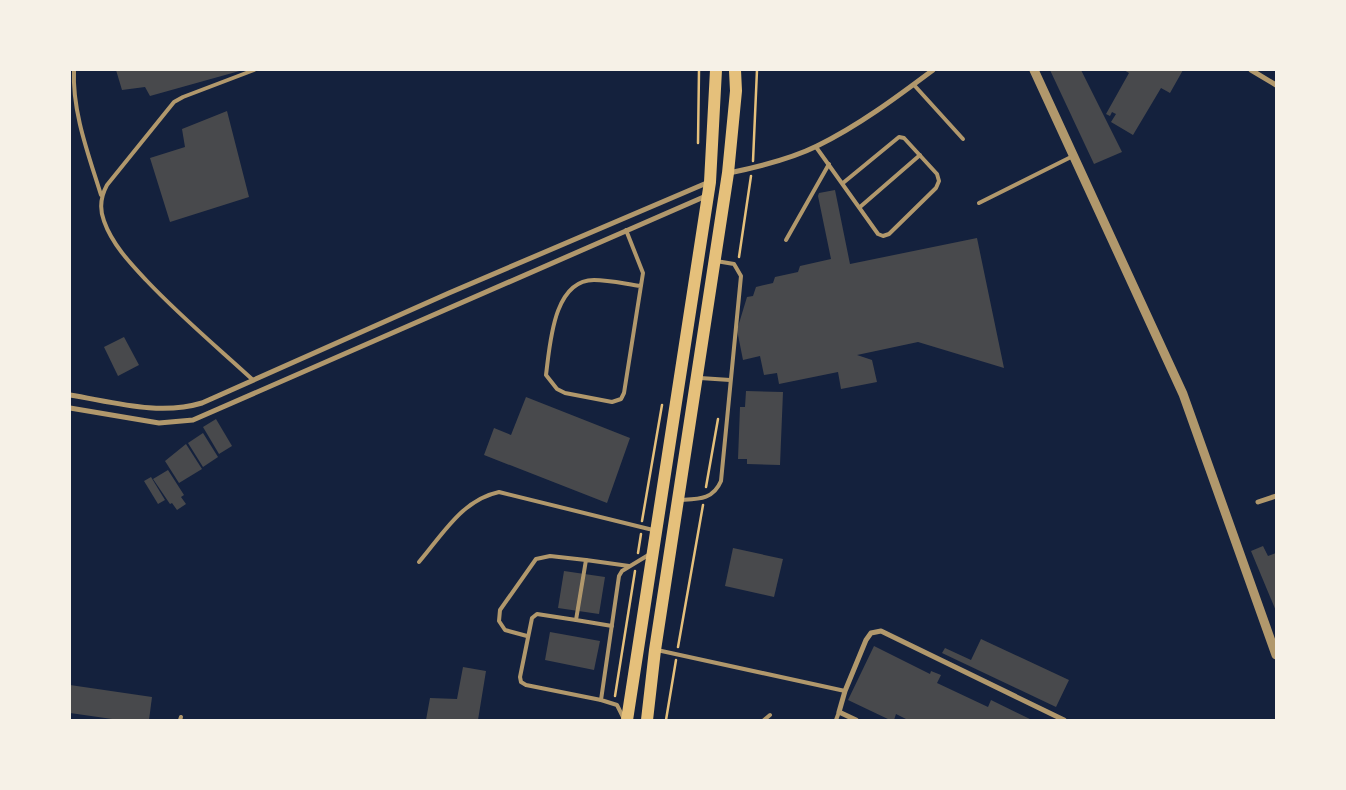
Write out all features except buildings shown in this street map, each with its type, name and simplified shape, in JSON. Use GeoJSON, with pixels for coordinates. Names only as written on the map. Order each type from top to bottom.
{"type":"FeatureCollection","features":[{"type":"Feature","properties":{"kind":"highway"},"geometry":{"type":"LineString","coordinates":[[625,720],[658,531],[710,182],[716,70]]}},
{"type":"Feature","properties":{"kind":"highway"},"geometry":{"type":"LineString","coordinates":[[648,717],[655,650],[728,173],[735,70]]}},
{"type":"Feature","properties":{"kind":"street"},"geometry":{"type":"LineString","coordinates":[[728,173],[752,168],[816,147],[914,85],[933,70]]}},
{"type":"Feature","properties":{"kind":"street"},"geometry":{"type":"LineString","coordinates":[[1034,70],[1183,394],[1276,655]]}},
{"type":"Feature","properties":{"kind":"street"},"geometry":{"type":"LineString","coordinates":[[1251,70],[1276,85]]}},
{"type":"Feature","properties":{"kind":"street"},"geometry":{"type":"LineString","coordinates":[[70,394],[159,409],[174,409],[202,403],[710,182]]}},
{"type":"Feature","properties":{"kind":"street"},"geometry":{"type":"LineString","coordinates":[[70,408],[159,423],[193,420],[707,196]]}},
{"type":"Feature","properties":{"kind":"street"},"geometry":{"type":"LineString","coordinates":[[1258,502],[1276,496]]}},
{"type":"Feature","properties":{"kind":"street"},"geometry":{"type":"LineString","coordinates":[[856,720],[839,712],[845,691],[866,640],[871,633],[881,631],[1064,720]]}},
{"type":"Feature","properties":{"kind":"lane"},"geometry":{"type":"LineString","coordinates":[[74,70],[76,99],[90,159],[101,195],[104,221],[118,248],[172,308],[253,380]]}},
{"type":"Feature","properties":{"kind":"lane"},"geometry":{"type":"LineString","coordinates":[[101,195],[116,173],[174,102],[191,93],[254,70]]}},
{"type":"Feature","properties":{"kind":"lane"},"geometry":{"type":"LineString","coordinates":[[914,85],[962,139]]}},
{"type":"Feature","properties":{"kind":"lane"},"geometry":{"type":"LineString","coordinates":[[816,147],[878,234],[883,236],[889,234],[936,188],[939,181],[938,174],[904,138],[899,137],[843,183]]}},
{"type":"Feature","properties":{"kind":"lane"},"geometry":{"type":"LineString","coordinates":[[860,207],[920,155]]}},
{"type":"Feature","properties":{"kind":"lane"},"geometry":{"type":"LineString","coordinates":[[979,203],[1073,156]]}},
{"type":"Feature","properties":{"kind":"lane"},"geometry":{"type":"LineString","coordinates":[[786,240],[829,164]]}},
{"type":"Feature","properties":{"kind":"lane"},"geometry":{"type":"LineString","coordinates":[[626,230],[643,273],[641,286],[621,399],[612,402],[557,389],[546,375],[558,307],[565,294],[583,282],[594,280],[641,286]]}},
{"type":"Feature","properties":{"kind":"lane"},"geometry":{"type":"LineString","coordinates":[[679,500],[704,498],[713,494],[721,481],[741,281],[737,267],[729,263],[716,261]]}},
{"type":"Feature","properties":{"kind":"lane"},"geometry":{"type":"LineString","coordinates":[[698,378],[730,380]]}},
{"type":"Feature","properties":{"kind":"lane"},"geometry":{"type":"LineString","coordinates":[[419,562],[468,504],[483,496],[499,492],[658,531]]}},
{"type":"Feature","properties":{"kind":"lane"},"geometry":{"type":"LineString","coordinates":[[601,700],[619,576],[637,561],[654,552]]}},
{"type":"Feature","properties":{"kind":"lane"},"geometry":{"type":"LineString","coordinates":[[527,636],[505,630],[499,621],[500,610],[536,559],[550,556],[630,566]]}},
{"type":"Feature","properties":{"kind":"lane"},"geometry":{"type":"LineString","coordinates":[[576,620],[586,560]]}},
{"type":"Feature","properties":{"kind":"lane"},"geometry":{"type":"LineString","coordinates":[[612,626],[537,614],[530,623],[520,677],[526,686],[614,703],[619,707],[625,720]]}},
{"type":"Feature","properties":{"kind":"lane"},"geometry":{"type":"LineString","coordinates":[[655,650],[845,691]]}},
{"type":"Feature","properties":{"kind":"lane"},"geometry":{"type":"LineString","coordinates":[[836,720],[839,712]]}},
{"type":"Feature","properties":{"kind":"lane"},"geometry":{"type":"LineString","coordinates":[[764,720],[770,715]]}},
{"type":"Feature","properties":{"kind":"path"},"geometry":{"type":"LineString","coordinates":[[698,148],[699,70]]}},
{"type":"Feature","properties":{"kind":"path"},"geometry":{"type":"LineString","coordinates":[[737,267],[752,168],[757,70]]}},
{"type":"Feature","properties":{"kind":"path"},"geometry":{"type":"LineString","coordinates":[[614,703],[662,401]]}},
{"type":"Feature","properties":{"kind":"path"},"geometry":{"type":"LineString","coordinates":[[666,720],[718,416]]}}]}
